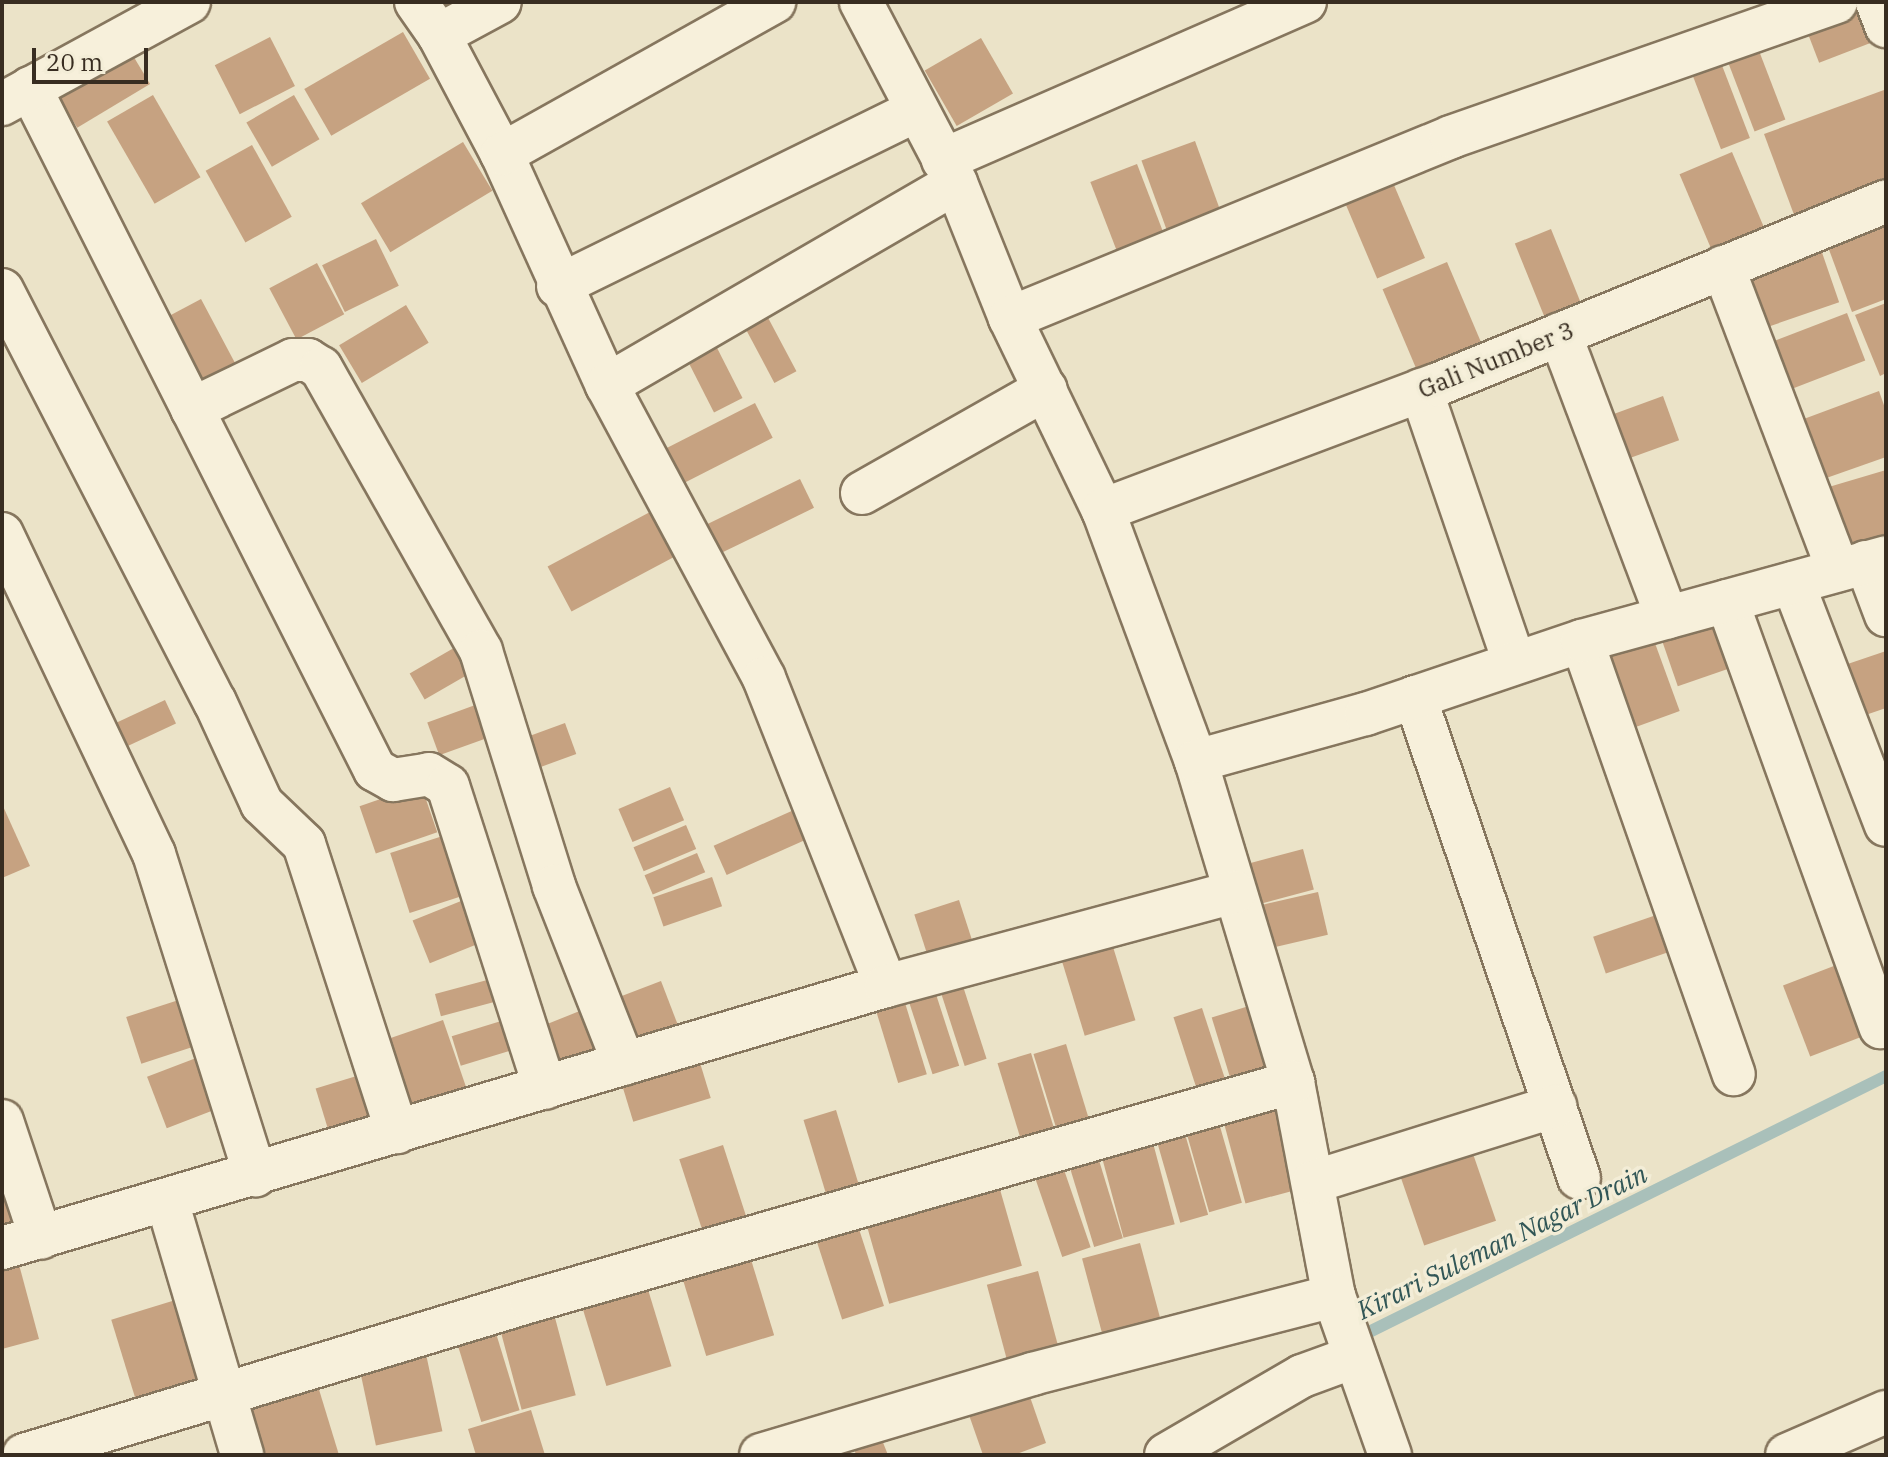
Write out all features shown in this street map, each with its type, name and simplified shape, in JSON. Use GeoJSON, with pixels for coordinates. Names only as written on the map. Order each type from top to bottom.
{"type":"FeatureCollection","features":[{"type":"Feature","properties":{"kind":"street"},"geometry":{"type":"LineString","coordinates":[[189,2],[16,96],[192,409],[375,770],[393,780],[429,774],[448,786],[545,1088]]}},
{"type":"Feature","properties":{"kind":"street"},"geometry":{"type":"LineString","coordinates":[[500,2],[427,18],[502,154],[558,286],[607,385],[764,678],[886,986]]}},
{"type":"Feature","properties":{"kind":"street"},"geometry":{"type":"LineString","coordinates":[[502,154],[774,2]]}},
{"type":"Feature","properties":{"kind":"street"},"geometry":{"type":"LineString","coordinates":[[861,2],[950,171],[1010,318],[1103,510],[1196,761],[1293,1082],[1346,1332],[1390,1455]]}},
{"type":"Feature","properties":{"kind":"street"},"geometry":{"type":"LineString","coordinates":[[607,385],[950,171],[1305,2]]}},
{"type":"Feature","properties":{"kind":"street"},"geometry":{"type":"LineString","coordinates":[[1010,318],[1451,137],[1836,2]]}},
{"type":"Feature","properties":{"kind":"street"},"geometry":{"type":"LineString","coordinates":[[1877,2],[1886,26]]}},
{"type":"Feature","properties":{"kind":"street"},"geometry":{"type":"LineString","coordinates":[[558,286],[916,111]]}},
{"type":"Feature","properties":{"kind":"street","name":"Gali Number 3"},"geometry":{"type":"LineString","coordinates":[[1103,510],[1421,390],[1886,201]]}},
{"type":"Feature","properties":{"kind":"street"},"geometry":{"type":"LineString","coordinates":[[1723,267],[1886,615]]}},
{"type":"Feature","properties":{"kind":"street"},"geometry":{"type":"LineString","coordinates":[[2,290],[215,702],[262,804],[304,844],[397,1132]]}},
{"type":"Feature","properties":{"kind":"street"},"geometry":{"type":"LineString","coordinates":[[1560,334],[1667,617]]}},
{"type":"Feature","properties":{"kind":"street"},"geometry":{"type":"LineString","coordinates":[[192,409],[293,360],[321,368],[481,651],[554,886],[624,1064]]}},
{"type":"Feature","properties":{"kind":"street"},"geometry":{"type":"LineString","coordinates":[[862,493],[1046,389]]}},
{"type":"Feature","properties":{"kind":"street"},"geometry":{"type":"LineString","coordinates":[[1421,390],[1514,662]]}},
{"type":"Feature","properties":{"kind":"street"},"geometry":{"type":"LineString","coordinates":[[2,534],[154,854],[255,1175]]}},
{"type":"Feature","properties":{"kind":"street"},"geometry":{"type":"LineString","coordinates":[[1196,761],[1415,697],[1582,641],[1863,563]]}},
{"type":"Feature","properties":{"kind":"street"},"geometry":{"type":"LineString","coordinates":[[1793,583],[1886,825]]}},
{"type":"Feature","properties":{"kind":"street"},"geometry":{"type":"LineString","coordinates":[[1727,601],[1880,1027]]}},
{"type":"Feature","properties":{"kind":"street"},"geometry":{"type":"LineString","coordinates":[[1582,641],[1734,1074]]}},
{"type":"Feature","properties":{"kind":"street"},"geometry":{"type":"LineString","coordinates":[[1415,697],[1579,1178]]}},
{"type":"Feature","properties":{"kind":"street"},"geometry":{"type":"LineString","coordinates":[[2,1121],[21,1243],[886,986],[1235,892]]}},
{"type":"Feature","properties":{"kind":"street"},"geometry":{"type":"LineString","coordinates":[[24,1455],[1293,1082]]}},
{"type":"Feature","properties":{"kind":"street"},"geometry":{"type":"LineString","coordinates":[[1313,1182],[1555,1106]]}},
{"type":"Feature","properties":{"kind":"street"},"geometry":{"type":"LineString","coordinates":[[167,1201],[242,1455]]}},
{"type":"Feature","properties":{"kind":"street"},"geometry":{"type":"LineString","coordinates":[[761,1455],[815,1449],[1032,1374],[1346,1332]]}},
{"type":"Feature","properties":{"kind":"street"},"geometry":{"type":"LineString","coordinates":[[1166,1455],[1302,1376],[1346,1332]]}},
{"type":"Feature","properties":{"kind":"street"},"geometry":{"type":"LineString","coordinates":[[1787,1455],[1886,1412]]}},
{"type":"Feature","properties":{"kind":"building"},"geometry":{"type":"Polygon","coordinates":[[[1858,5],[1872,42],[1819,63],[1805,25],[1858,5]]]}},
{"type":"Feature","properties":{"kind":"building"},"geometry":{"type":"Polygon","coordinates":[[[403,32],[430,79],[331,136],[304,89],[403,32]]]}},
{"type":"Feature","properties":{"kind":"building"},"geometry":{"type":"Polygon","coordinates":[[[270,37],[295,86],[240,114],[215,65],[270,37]]]}},
{"type":"Feature","properties":{"kind":"building"},"geometry":{"type":"Polygon","coordinates":[[[981,38],[1013,93],[957,126],[925,70],[981,38]]]}},
{"type":"Feature","properties":{"kind":"building"},"geometry":{"type":"Polygon","coordinates":[[[1756,43],[1785,120],[1755,131],[1725,55],[1756,43]]]}},
{"type":"Feature","properties":{"kind":"building"},"geometry":{"type":"Polygon","coordinates":[[[132,54],[150,84],[77,128],[59,98],[132,54]]]}},
{"type":"Feature","properties":{"kind":"building"},"geometry":{"type":"Polygon","coordinates":[[[1718,55],[1750,138],[1721,149],[1689,66],[1718,55]]]}},
{"type":"Feature","properties":{"kind":"building"},"geometry":{"type":"Polygon","coordinates":[[[1884,90],[1886,187],[1796,220],[1764,134],[1884,90]]]}},
{"type":"Feature","properties":{"kind":"building"},"geometry":{"type":"Polygon","coordinates":[[[153,95],[200,177],[155,204],[107,122],[153,95]]]}},
{"type":"Feature","properties":{"kind":"building"},"geometry":{"type":"Polygon","coordinates":[[[294,95],[320,139],[272,167],[246,123],[294,95]]]}},
{"type":"Feature","properties":{"kind":"building"},"geometry":{"type":"Polygon","coordinates":[[[1195,141],[1222,215],[1168,235],[1141,160],[1195,141]]]}},
{"type":"Feature","properties":{"kind":"building"},"geometry":{"type":"Polygon","coordinates":[[[463,142],[492,191],[390,252],[361,203],[463,142]]]}},
{"type":"Feature","properties":{"kind":"building"},"geometry":{"type":"Polygon","coordinates":[[[252,145],[292,217],[245,242],[206,171],[252,145]]]}},
{"type":"Feature","properties":{"kind":"building"},"geometry":{"type":"Polygon","coordinates":[[[1732,152],[1765,230],[1713,253],[1680,174],[1732,152]]]}},
{"type":"Feature","properties":{"kind":"building"},"geometry":{"type":"Polygon","coordinates":[[[1137,164],[1166,241],[1120,258],[1090,182],[1137,164]]]}},
{"type":"Feature","properties":{"kind":"building"},"geometry":{"type":"Polygon","coordinates":[[[1391,178],[1425,258],[1377,278],[1343,198],[1391,178]]]}},
{"type":"Feature","properties":{"kind":"building"},"geometry":{"type":"Polygon","coordinates":[[[1886,213],[1886,299],[1852,312],[1824,236],[1886,213]]]}},
{"type":"Feature","properties":{"kind":"building"},"geometry":{"type":"Polygon","coordinates":[[[1551,229],[1584,310],[1547,324],[1515,244],[1551,229]]]}},
{"type":"Feature","properties":{"kind":"building"},"geometry":{"type":"Polygon","coordinates":[[[1817,238],[1839,302],[1756,331],[1734,267],[1817,238]]]}},
{"type":"Feature","properties":{"kind":"building"},"geometry":{"type":"Polygon","coordinates":[[[376,239],[399,286],[345,312],[322,265],[376,239]]]}},
{"type":"Feature","properties":{"kind":"building"},"geometry":{"type":"Polygon","coordinates":[[[1447,262],[1482,344],[1417,371],[1383,289],[1447,262]]]}},
{"type":"Feature","properties":{"kind":"building"},"geometry":{"type":"Polygon","coordinates":[[[317,263],[344,314],[297,340],[269,288],[317,263]]]}},
{"type":"Feature","properties":{"kind":"building"},"geometry":{"type":"Polygon","coordinates":[[[201,299],[240,372],[203,392],[164,319],[201,299]]]}},
{"type":"Feature","properties":{"kind":"building"},"geometry":{"type":"Polygon","coordinates":[[[1886,303],[1886,373],[1880,376],[1855,315],[1886,303]]]}},
{"type":"Feature","properties":{"kind":"building"},"geometry":{"type":"Polygon","coordinates":[[[406,305],[429,343],[362,383],[339,345],[406,305]]]}},
{"type":"Feature","properties":{"kind":"building"},"geometry":{"type":"Polygon","coordinates":[[[765,312],[796,371],[774,383],[743,324],[765,312]]]}},
{"type":"Feature","properties":{"kind":"building"},"geometry":{"type":"Polygon","coordinates":[[[1847,313],[1865,361],[1783,392],[1765,345],[1847,313]]]}},
{"type":"Feature","properties":{"kind":"building"},"geometry":{"type":"Polygon","coordinates":[[[713,340],[743,398],[714,412],[684,355],[713,340]]]}},
{"type":"Feature","properties":{"kind":"building"},"geometry":{"type":"Polygon","coordinates":[[[1879,391],[1886,411],[1886,457],[1815,482],[1793,423],[1879,391]]]}},
{"type":"Feature","properties":{"kind":"building"},"geometry":{"type":"Polygon","coordinates":[[[1663,396],[1679,440],[1619,462],[1603,418],[1663,396]]]}},
{"type":"Feature","properties":{"kind":"building"},"geometry":{"type":"Polygon","coordinates":[[[755,403],[773,438],[684,483],[667,448],[755,403]]]}},
{"type":"Feature","properties":{"kind":"building"},"geometry":{"type":"Polygon","coordinates":[[[1886,470],[1886,539],[1841,553],[1822,489],[1886,470]]]}},
{"type":"Feature","properties":{"kind":"building"},"geometry":{"type":"Polygon","coordinates":[[[800,479],[814,508],[721,553],[707,525],[800,479]]]}},
{"type":"Feature","properties":{"kind":"building"},"geometry":{"type":"Polygon","coordinates":[[[650,512],[674,557],[572,611],[548,566],[650,512]]]}},
{"type":"Feature","properties":{"kind":"building"},"geometry":{"type":"Polygon","coordinates":[[[1722,615],[1739,665],[1678,686],[1661,636],[1722,615]]]}},
{"type":"Feature","properties":{"kind":"building"},"geometry":{"type":"Polygon","coordinates":[[[1652,635],[1680,711],[1621,732],[1594,656],[1652,635]]]}},
{"type":"Feature","properties":{"kind":"building"},"geometry":{"type":"Polygon","coordinates":[[[459,645],[474,671],[425,699],[410,674],[459,645]]]}},
{"type":"Feature","properties":{"kind":"building"},"geometry":{"type":"Polygon","coordinates":[[[1886,651],[1886,708],[1848,721],[1830,670],[1886,651]]]}},
{"type":"Feature","properties":{"kind":"building"},"geometry":{"type":"Polygon","coordinates":[[[165,700],[176,724],[117,751],[106,727],[165,700]]]}},
{"type":"Feature","properties":{"kind":"building"},"geometry":{"type":"Polygon","coordinates":[[[478,704],[490,737],[439,755],[427,722],[478,704]]]}},
{"type":"Feature","properties":{"kind":"building"},"geometry":{"type":"Polygon","coordinates":[[[565,723],[576,754],[524,773],[512,742],[565,723]]]}},
{"type":"Feature","properties":{"kind":"building"},"geometry":{"type":"Polygon","coordinates":[[[421,785],[437,832],[376,853],[360,806],[421,785]]]}},
{"type":"Feature","properties":{"kind":"building"},"geometry":{"type":"Polygon","coordinates":[[[670,787],[684,820],[633,842],[618,809],[670,787]]]}},
{"type":"Feature","properties":{"kind":"building"},"geometry":{"type":"Polygon","coordinates":[[[2,804],[30,866],[2,878],[2,804]]]}},
{"type":"Feature","properties":{"kind":"building"},"geometry":{"type":"Polygon","coordinates":[[[805,805],[818,834],[727,875],[714,846],[805,805]]]}},
{"type":"Feature","properties":{"kind":"building"},"geometry":{"type":"Polygon","coordinates":[[[686,825],[696,849],[644,871],[634,847],[686,825]]]}},
{"type":"Feature","properties":{"kind":"building"},"geometry":{"type":"Polygon","coordinates":[[[452,833],[471,893],[410,913],[390,853],[452,833]]]}},
{"type":"Feature","properties":{"kind":"building"},"geometry":{"type":"Polygon","coordinates":[[[1303,849],[1314,890],[1255,905],[1244,865],[1303,849]]]}},
{"type":"Feature","properties":{"kind":"building"},"geometry":{"type":"Polygon","coordinates":[[[697,853],[705,872],[653,895],[645,875],[697,853]]]}},
{"type":"Feature","properties":{"kind":"building"},"geometry":{"type":"Polygon","coordinates":[[[712,877],[722,906],[663,926],[653,897],[712,877]]]}},
{"type":"Feature","properties":{"kind":"building"},"geometry":{"type":"Polygon","coordinates":[[[1318,892],[1328,935],[1266,949],[1256,906],[1318,892]]]}},
{"type":"Feature","properties":{"kind":"building"},"geometry":{"type":"Polygon","coordinates":[[[471,897],[488,940],[430,963],[413,921],[471,897]]]}},
{"type":"Feature","properties":{"kind":"building"},"geometry":{"type":"Polygon","coordinates":[[[959,900],[975,949],[930,964],[914,915],[959,900]]]}},
{"type":"Feature","properties":{"kind":"building"},"geometry":{"type":"Polygon","coordinates":[[[1665,912],[1678,949],[1606,974],[1593,937],[1665,912]]]}},
{"type":"Feature","properties":{"kind":"building"},"geometry":{"type":"Polygon","coordinates":[[[1110,937],[1135,1020],[1085,1036],[1059,952],[1110,937]]]}},
{"type":"Feature","properties":{"kind":"building"},"geometry":{"type":"Polygon","coordinates":[[[1839,964],[1866,1035],[1810,1056],[1783,986],[1839,964]]]}},
{"type":"Feature","properties":{"kind":"building"},"geometry":{"type":"Polygon","coordinates":[[[960,977],[987,1059],[965,1066],[938,984],[960,977]]]}},
{"type":"Feature","properties":{"kind":"building"},"geometry":{"type":"Polygon","coordinates":[[[491,979],[497,1001],[441,1016],[435,994],[491,979]]]}},
{"type":"Feature","properties":{"kind":"building"},"geometry":{"type":"Polygon","coordinates":[[[661,981],[680,1030],[621,1053],[602,1004],[661,981]]]}},
{"type":"Feature","properties":{"kind":"building"},"geometry":{"type":"Polygon","coordinates":[[[932,982],[959,1066],[933,1074],[905,991],[932,982]]]}},
{"type":"Feature","properties":{"kind":"building"},"geometry":{"type":"Polygon","coordinates":[[[902,993],[927,1074],[898,1083],[873,1002],[902,993]]]}},
{"type":"Feature","properties":{"kind":"building"},"geometry":{"type":"Polygon","coordinates":[[[188,997],[203,1044],[141,1064],[126,1017],[188,997]]]}},
{"type":"Feature","properties":{"kind":"building"},"geometry":{"type":"Polygon","coordinates":[[[592,1006],[611,1052],[556,1074],[537,1028],[592,1006]]]}},
{"type":"Feature","properties":{"kind":"building"},"geometry":{"type":"Polygon","coordinates":[[[1249,1006],[1272,1080],[1234,1091],[1212,1017],[1249,1006]]]}},
{"type":"Feature","properties":{"kind":"building"},"geometry":{"type":"Polygon","coordinates":[[[1202,1008],[1230,1093],[1201,1102],[1173,1017],[1202,1008]]]}},
{"type":"Feature","properties":{"kind":"building"},"geometry":{"type":"Polygon","coordinates":[[[511,1018],[520,1048],[461,1066],[452,1036],[511,1018]]]}},
{"type":"Feature","properties":{"kind":"building"},"geometry":{"type":"Polygon","coordinates":[[[443,1020],[469,1095],[409,1115],[383,1041],[443,1020]]]}},
{"type":"Feature","properties":{"kind":"building"},"geometry":{"type":"Polygon","coordinates":[[[1066,1044],[1092,1128],[1059,1138],[1033,1054],[1066,1044]]]}},
{"type":"Feature","properties":{"kind":"building"},"geometry":{"type":"Polygon","coordinates":[[[697,1053],[711,1098],[633,1122],[620,1077],[697,1053]]]}},
{"type":"Feature","properties":{"kind":"building"},"geometry":{"type":"Polygon","coordinates":[[[1031,1053],[1058,1141],[1024,1151],[998,1063],[1031,1053]]]}},
{"type":"Feature","properties":{"kind":"building"},"geometry":{"type":"Polygon","coordinates":[[[204,1055],[224,1106],[167,1128],[147,1077],[204,1055]]]}},
{"type":"Feature","properties":{"kind":"building"},"geometry":{"type":"Polygon","coordinates":[[[373,1071],[387,1117],[330,1134],[316,1089],[373,1071]]]}},
{"type":"Feature","properties":{"kind":"building"},"geometry":{"type":"Polygon","coordinates":[[[1281,1108],[1302,1188],[1245,1203],[1224,1123],[1281,1108]]]}},
{"type":"Feature","properties":{"kind":"building"},"geometry":{"type":"Polygon","coordinates":[[[836,1110],[861,1193],[829,1203],[803,1120],[836,1110]]]}},
{"type":"Feature","properties":{"kind":"building"},"geometry":{"type":"Polygon","coordinates":[[[1219,1123],[1242,1203],[1209,1212],[1186,1132],[1219,1123]]]}},
{"type":"Feature","properties":{"kind":"building"},"geometry":{"type":"Polygon","coordinates":[[[1185,1134],[1208,1215],[1180,1223],[1157,1142],[1185,1134]]]}},
{"type":"Feature","properties":{"kind":"building"},"geometry":{"type":"Polygon","coordinates":[[[1153,1143],[1175,1224],[1124,1238],[1102,1157],[1153,1143]]]}},
{"type":"Feature","properties":{"kind":"building"},"geometry":{"type":"Polygon","coordinates":[[[723,1145],[751,1230],[707,1244],[679,1159],[723,1145]]]}},
{"type":"Feature","properties":{"kind":"building"},"geometry":{"type":"Polygon","coordinates":[[[1470,1145],[1496,1221],[1424,1245],[1398,1170],[1470,1145]]]}},
{"type":"Feature","properties":{"kind":"building"},"geometry":{"type":"Polygon","coordinates":[[[1098,1157],[1123,1238],[1094,1247],[1069,1166],[1098,1157]]]}},
{"type":"Feature","properties":{"kind":"building"},"geometry":{"type":"Polygon","coordinates":[[[1062,1164],[1091,1247],[1062,1257],[1034,1174],[1062,1164]]]}},
{"type":"Feature","properties":{"kind":"building"},"geometry":{"type":"Polygon","coordinates":[[[2,1177],[23,1226],[2,1232],[2,1177]]]}},
{"type":"Feature","properties":{"kind":"building"},"geometry":{"type":"Polygon","coordinates":[[[999,1186],[1022,1266],[889,1304],[866,1224],[999,1186]]]}},
{"type":"Feature","properties":{"kind":"building"},"geometry":{"type":"Polygon","coordinates":[[[858,1226],[884,1306],[842,1319],[816,1240],[858,1226]]]}},
{"type":"Feature","properties":{"kind":"building"},"geometry":{"type":"Polygon","coordinates":[[[1140,1243],[1162,1326],[1104,1342],[1082,1259],[1140,1243]]]}},
{"type":"Feature","properties":{"kind":"building"},"geometry":{"type":"Polygon","coordinates":[[[749,1253],[774,1335],[706,1356],[681,1274],[749,1253]]]}},
{"type":"Feature","properties":{"kind":"building"},"geometry":{"type":"Polygon","coordinates":[[[17,1257],[39,1339],[2,1349],[2,1261],[17,1257]]]}},
{"type":"Feature","properties":{"kind":"building"},"geometry":{"type":"Polygon","coordinates":[[[1038,1271],[1061,1355],[1009,1369],[987,1285],[1038,1271]]]}},
{"type":"Feature","properties":{"kind":"building"},"geometry":{"type":"Polygon","coordinates":[[[646,1283],[671,1366],[606,1386],[581,1303],[646,1283]]]}},
{"type":"Feature","properties":{"kind":"building"},"geometry":{"type":"Polygon","coordinates":[[[182,1298],[209,1387],[138,1409],[111,1320],[182,1298]]]}},
{"type":"Feature","properties":{"kind":"building"},"geometry":{"type":"Polygon","coordinates":[[[554,1314],[576,1395],[522,1410],[500,1328],[554,1314]]]}},
{"type":"Feature","properties":{"kind":"building"},"geometry":{"type":"Polygon","coordinates":[[[495,1330],[520,1410],[481,1422],[457,1342],[495,1330]]]}},
{"type":"Feature","properties":{"kind":"building"},"geometry":{"type":"Polygon","coordinates":[[[426,1354],[442,1431],[376,1445],[359,1368],[426,1354]]]}},
{"type":"Feature","properties":{"kind":"building"},"geometry":{"type":"Polygon","coordinates":[[[317,1383],[339,1455],[255,1455],[241,1407],[317,1383]]]}},
{"type":"Feature","properties":{"kind":"building"},"geometry":{"type":"Polygon","coordinates":[[[1029,1394],[1046,1443],[1014,1455],[983,1455],[969,1415],[1029,1394]]]}},
{"type":"Feature","properties":{"kind":"building"},"geometry":{"type":"Polygon","coordinates":[[[531,1410],[545,1455],[476,1455],[468,1429],[531,1410]]]}},
{"type":"Feature","properties":{"kind":"building"},"geometry":{"type":"Polygon","coordinates":[[[880,1435],[888,1455],[856,1455],[853,1445],[880,1435]]]}},
{"type":"Feature","properties":{"kind":"waterway","name":"Kirari Suleman Nagar Drain"},"geometry":{"type":"LineString","coordinates":[[1355,1339],[1886,1076]]}}]}
